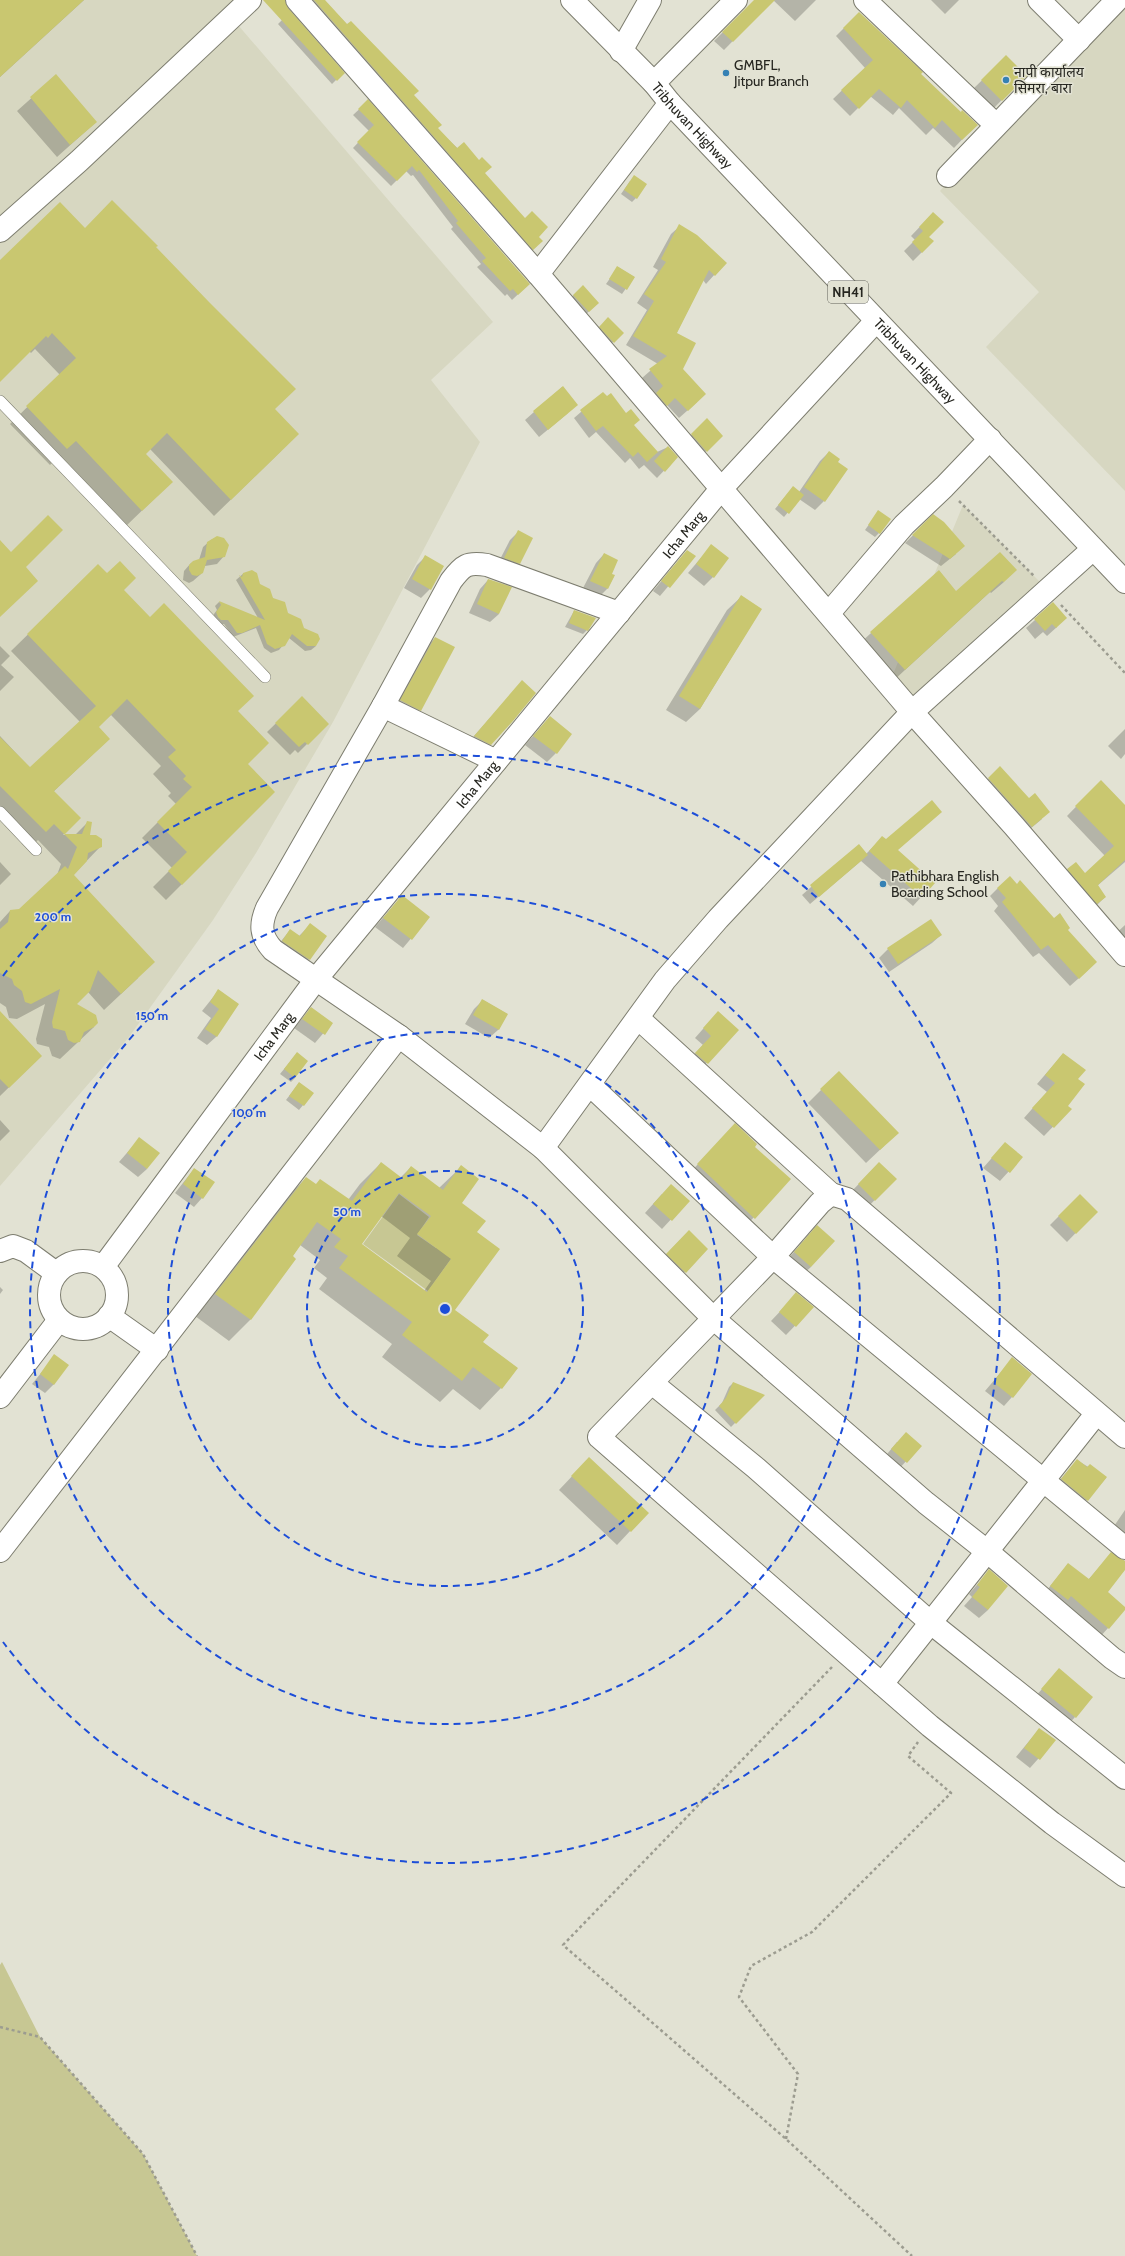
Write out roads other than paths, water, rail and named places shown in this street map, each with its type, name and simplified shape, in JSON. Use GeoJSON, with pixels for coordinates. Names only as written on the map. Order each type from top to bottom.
{"type":"FeatureCollection","features":[{"type":"Feature","properties":{"kind":"main road"},"geometry":{"type":"LineString","coordinates":[[0,231],[80,161],[250,0]]}},
{"type":"Feature","properties":{"kind":"main road"},"geometry":{"type":"LineString","coordinates":[[297,0],[538,274],[912,712],[1014,826],[1125,955]]}},
{"type":"Feature","properties":{"kind":"main road","name":"Tribhuvan Highway"},"geometry":{"type":"LineString","coordinates":[[572,0],[654,83],[670,103],[1125,582]]}},
{"type":"Feature","properties":{"kind":"main road"},"geometry":{"type":"LineString","coordinates":[[621,51],[650,0]]}},
{"type":"Feature","properties":{"kind":"main road"},"geometry":{"type":"LineString","coordinates":[[654,83],[736,0]]}},
{"type":"Feature","properties":{"kind":"main road"},"geometry":{"type":"LineString","coordinates":[[864,0],[996,125]]}},
{"type":"Feature","properties":{"kind":"main road"},"geometry":{"type":"LineString","coordinates":[[1039,0],[1079,40]]}},
{"type":"Feature","properties":{"kind":"main road"},"geometry":{"type":"LineString","coordinates":[[948,176],[1117,0]]}},
{"type":"Feature","properties":{"kind":"main road"},"geometry":{"type":"LineString","coordinates":[[538,274],[670,103]]}},
{"type":"Feature","properties":{"kind":"main road","name":"Icha Marg"},"geometry":{"type":"LineString","coordinates":[[103,1267],[317,978],[722,490],[876,321]]}},
{"type":"Feature","properties":{"kind":"main road"},"geometry":{"type":"LineString","coordinates":[[829,613],[904,524],[944,487],[990,439]]}},
{"type":"Feature","properties":{"kind":"main road"},"geometry":{"type":"LineString","coordinates":[[543,1148],[665,980],[718,919],[912,712],[1093,549]]}},
{"type":"Feature","properties":{"kind":"main road"},"geometry":{"type":"LineString","coordinates":[[619,613],[487,565],[472,563],[460,569],[451,581],[383,706],[262,920],[262,932],[266,942],[273,950],[317,978],[399,1036],[543,1148],[713,1318],[926,1503],[988,1552],[1112,1658],[1125,1667]]}},
{"type":"Feature","properties":{"kind":"main road"},"geometry":{"type":"LineString","coordinates":[[383,706],[496,761]]}},
{"type":"Feature","properties":{"kind":"main road"},"geometry":{"type":"LineString","coordinates":[[638,1018],[831,1194],[847,1199],[1096,1414],[1125,1437]]}},
{"type":"Feature","properties":{"kind":"main road"},"geometry":{"type":"LineString","coordinates":[[0,1551],[399,1036]]}},
{"type":"Feature","properties":{"kind":"main road"},"geometry":{"type":"LineString","coordinates":[[590,1085],[773,1257],[1043,1482],[1125,1548]]}},
{"type":"Feature","properties":{"kind":"main road"},"geometry":{"type":"LineString","coordinates":[[831,1194],[820,1203],[773,1257],[599,1437],[930,1726],[1052,1822],[1125,1876]]}},
{"type":"Feature","properties":{"kind":"main road"},"geometry":{"type":"LineString","coordinates":[[0,1251],[13,1246],[26,1251],[56,1273]]}},
{"type":"Feature","properties":{"kind":"main road"},"geometry":{"type":"LineString","coordinates":[[78,1261],[91,1261],[103,1267],[110,1274],[115,1284],[116,1301],[109,1316],[101,1324],[90,1328],[79,1329],[68,1326],[59,1320],[51,1309],[48,1296],[50,1284],[56,1273],[66,1265],[78,1261]]}},
{"type":"Feature","properties":{"kind":"main road"},"geometry":{"type":"LineString","coordinates":[[109,1316],[157,1350]]}},
{"type":"Feature","properties":{"kind":"main road"},"geometry":{"type":"LineString","coordinates":[[0,1397],[59,1320]]}},
{"type":"Feature","properties":{"kind":"main road"},"geometry":{"type":"LineString","coordinates":[[652,1383],[756,1468],[931,1623],[1125,1778]]}},
{"type":"Feature","properties":{"kind":"main road"},"geometry":{"type":"LineString","coordinates":[[882,1684],[1096,1414]]}},
{"type":"Feature","properties":{"kind":"lane"},"geometry":{"type":"LineString","coordinates":[[0,401],[265,677]]}},
{"type":"Feature","properties":{"kind":"lane"},"geometry":{"type":"LineString","coordinates":[[0,812],[36,850]]}},
{"type":"Feature","properties":{"kind":"place","name":"GMBFL, Jitpur Branch"},"geometry":{"type":"Point","coordinates":[726,73]}},
{"type":"Feature","properties":{"kind":"place","name":"नापी कार्यालय सिमरा, बारा"},"geometry":{"type":"Point","coordinates":[1006,80]}},
{"type":"Feature","properties":{"kind":"place","name":"Pathibhara English Boarding School"},"geometry":{"type":"Point","coordinates":[883,884]}}]}
